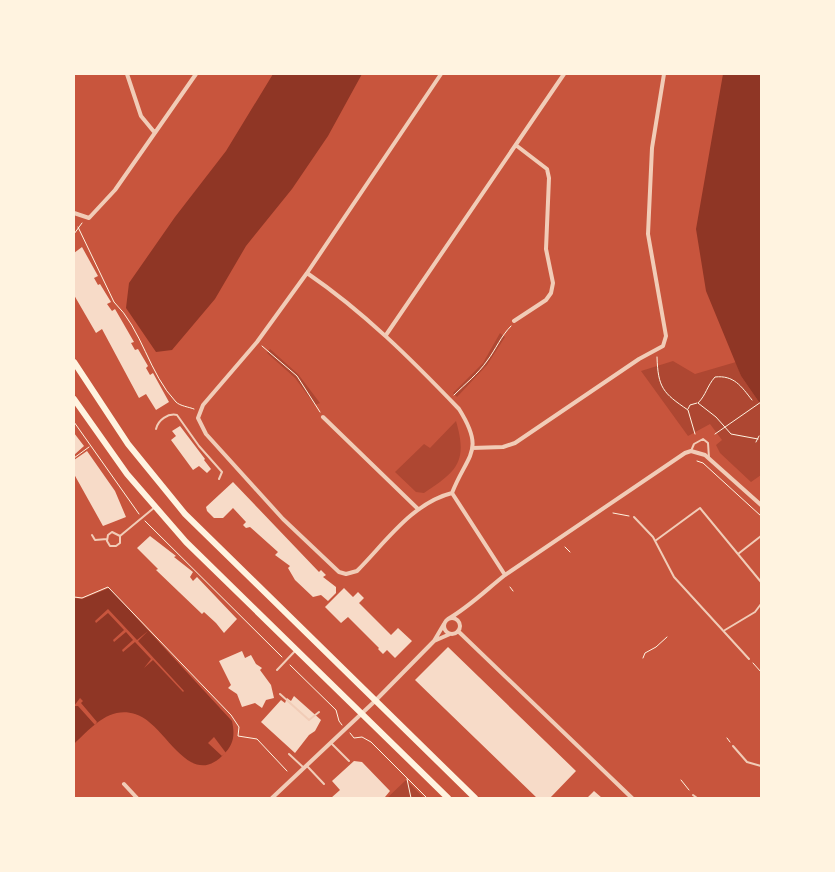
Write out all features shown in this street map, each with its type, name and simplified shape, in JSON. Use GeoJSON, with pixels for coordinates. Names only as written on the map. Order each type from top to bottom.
{"type":"FeatureCollection","features":[{"type":"Feature","properties":{"kind":"highway"},"geometry":{"type":"LineString","coordinates":[[74,362],[128,444],[185,514],[475,798]]}},
{"type":"Feature","properties":{"kind":"highway"},"geometry":{"type":"LineString","coordinates":[[74,399],[106,447],[154,507],[210,567],[448,798]]}},
{"type":"Feature","properties":{"kind":"street"},"geometry":{"type":"LineString","coordinates":[[127,74],[141,116],[155,133]]}},
{"type":"Feature","properties":{"kind":"street"},"geometry":{"type":"LineString","coordinates":[[74,213],[89,218],[115,190],[196,74]]}},
{"type":"Feature","properties":{"kind":"street"},"geometry":{"type":"LineString","coordinates":[[307,273],[353,305],[386,335],[450,400],[468,423],[472,437],[472,448],[466,467],[452,493],[436,497],[418,509],[357,571],[346,574],[339,572],[282,519],[206,434],[198,418],[200,411],[258,342],[307,273],[440,74]]}},
{"type":"Feature","properties":{"kind":"street"},"geometry":{"type":"LineString","coordinates":[[386,335],[517,146],[564,74]]}},
{"type":"Feature","properties":{"kind":"street"},"geometry":{"type":"LineString","coordinates":[[472,448],[503,447],[515,443],[639,359],[663,346],[666,336],[648,234],[652,148],[663,74]]}},
{"type":"Feature","properties":{"kind":"street"},"geometry":{"type":"LineString","coordinates":[[514,321],[546,300],[551,293],[553,283],[546,249],[549,178],[547,169],[543,163],[517,146]]}},
{"type":"Feature","properties":{"kind":"street"},"geometry":{"type":"LineString","coordinates":[[323,417],[418,509]]}},
{"type":"Feature","properties":{"kind":"street"},"geometry":{"type":"LineString","coordinates":[[272,798],[375,701],[434,641],[448,619],[464,610],[482,592],[505,575],[691,452],[698,452],[708,458],[761,505]]}},
{"type":"Feature","properties":{"kind":"street"},"geometry":{"type":"LineString","coordinates":[[452,493],[505,575]]}},
{"type":"Feature","properties":{"kind":"street"},"geometry":{"type":"LineString","coordinates":[[458,631],[459,621],[464,610]]}},
{"type":"Feature","properties":{"kind":"street"},"geometry":{"type":"LineString","coordinates":[[448,619],[454,618],[459,621]]}},
{"type":"Feature","properties":{"kind":"street"},"geometry":{"type":"LineString","coordinates":[[444,624],[445,630],[450,634]]}},
{"type":"Feature","properties":{"kind":"street"},"geometry":{"type":"LineString","coordinates":[[434,641],[458,631]]}},
{"type":"Feature","properties":{"kind":"street"},"geometry":{"type":"LineString","coordinates":[[458,631],[632,798]]}},
{"type":"Feature","properties":{"kind":"street"},"geometry":{"type":"LineString","coordinates":[[124,784],[137,798]]}},
{"type":"Feature","properties":{"kind":"lane"},"geometry":{"type":"LineString","coordinates":[[156,429],[157,425],[169,415],[177,415],[199,446],[222,472],[219,479]]}},
{"type":"Feature","properties":{"kind":"lane"},"geometry":{"type":"LineString","coordinates":[[691,452],[694,444],[703,439],[708,443],[708,458]]}},
{"type":"Feature","properties":{"kind":"lane"},"geometry":{"type":"LineString","coordinates":[[120,536],[154,507]]}},
{"type":"Feature","properties":{"kind":"lane"},"geometry":{"type":"LineString","coordinates":[[655,542],[700,508],[761,582]]}},
{"type":"Feature","properties":{"kind":"lane"},"geometry":{"type":"LineString","coordinates":[[634,518],[655,542],[674,577],[749,659]]}},
{"type":"Feature","properties":{"kind":"lane"},"geometry":{"type":"LineString","coordinates":[[112,532],[120,536],[120,543],[116,546],[110,546],[107,539],[108,535],[112,532]]}},
{"type":"Feature","properties":{"kind":"lane"},"geometry":{"type":"LineString","coordinates":[[92,535],[95,540],[107,539]]}},
{"type":"Feature","properties":{"kind":"lane"},"geometry":{"type":"LineString","coordinates":[[738,554],[761,536]]}},
{"type":"Feature","properties":{"kind":"lane"},"geometry":{"type":"LineString","coordinates":[[724,630],[755,612],[761,604]]}},
{"type":"Feature","properties":{"kind":"lane"},"geometry":{"type":"LineString","coordinates":[[276,670],[296,650]]}},
{"type":"Feature","properties":{"kind":"lane"},"geometry":{"type":"LineString","coordinates":[[280,694],[309,720],[319,712]]}},
{"type":"Feature","properties":{"kind":"lane"},"geometry":{"type":"LineString","coordinates":[[331,743],[349,761]]}},
{"type":"Feature","properties":{"kind":"lane"},"geometry":{"type":"LineString","coordinates":[[733,746],[747,762],[761,766]]}},
{"type":"Feature","properties":{"kind":"lane"},"geometry":{"type":"LineString","coordinates":[[289,754],[324,784]]}},
{"type":"Feature","properties":{"kind":"lane"},"geometry":{"type":"LineString","coordinates":[[693,795],[697,798]]}},
{"type":"Feature","properties":{"kind":"path"},"geometry":{"type":"LineString","coordinates":[[74,234],[78,227],[89,218]]}},
{"type":"Feature","properties":{"kind":"path"},"geometry":{"type":"LineString","coordinates":[[78,227],[114,302],[121,309],[142,343],[152,366],[177,404],[200,411]]}},
{"type":"Feature","properties":{"kind":"path"},"geometry":{"type":"LineString","coordinates":[[450,400],[486,363],[502,339],[502,334],[514,321]]}},
{"type":"Feature","properties":{"kind":"path"},"geometry":{"type":"LineString","coordinates":[[258,342],[297,376],[323,417]]}},
{"type":"Feature","properties":{"kind":"path"},"geometry":{"type":"LineString","coordinates":[[656,350],[658,374],[664,392],[688,410],[695,434]]}},
{"type":"Feature","properties":{"kind":"path"},"geometry":{"type":"LineString","coordinates":[[688,410],[690,405],[698,403],[706,395],[708,385],[715,378],[725,376],[738,382],[752,400]]}},
{"type":"Feature","properties":{"kind":"path"},"geometry":{"type":"LineString","coordinates":[[715,434],[761,402]]}},
{"type":"Feature","properties":{"kind":"path"},"geometry":{"type":"LineString","coordinates":[[698,403],[733,435],[758,437],[756,442]]}},
{"type":"Feature","properties":{"kind":"path"},"geometry":{"type":"LineString","coordinates":[[74,422],[142,518],[336,710],[341,724]]}},
{"type":"Feature","properties":{"kind":"path"},"geometry":{"type":"LineString","coordinates":[[74,458],[90,446]]}},
{"type":"Feature","properties":{"kind":"path"},"geometry":{"type":"LineString","coordinates":[[696,461],[703,463],[761,516]]}},
{"type":"Feature","properties":{"kind":"path"},"geometry":{"type":"LineString","coordinates":[[613,513],[634,518]]}},
{"type":"Feature","properties":{"kind":"path"},"geometry":{"type":"LineString","coordinates":[[564,547],[570,552]]}},
{"type":"Feature","properties":{"kind":"path"},"geometry":{"type":"LineString","coordinates":[[74,597],[82,598],[108,587],[231,715],[239,727],[238,736],[257,739],[287,771]]}},
{"type":"Feature","properties":{"kind":"path"},"geometry":{"type":"LineString","coordinates":[[510,587],[513,591]]}},
{"type":"Feature","properties":{"kind":"path"},"geometry":{"type":"LineString","coordinates":[[643,658],[645,653],[656,647],[667,637]]}},
{"type":"Feature","properties":{"kind":"path"},"geometry":{"type":"LineString","coordinates":[[749,659],[761,672]]}},
{"type":"Feature","properties":{"kind":"path"},"geometry":{"type":"LineString","coordinates":[[352,736],[354,738],[362,737],[371,742],[427,798]]}},
{"type":"Feature","properties":{"kind":"path"},"geometry":{"type":"LineString","coordinates":[[407,778],[411,798]]}},
{"type":"Feature","properties":{"kind":"path"},"geometry":{"type":"LineString","coordinates":[[681,780],[693,795]]}},
{"type":"Feature","properties":{"kind":"shaded area"},"geometry":{"type":"Polygon","coordinates":[[[273,74],[362,74],[328,136],[292,189],[246,246],[215,299],[172,350],[156,352],[126,308],[129,283],[175,217],[226,151],[273,74]]]}},
{"type":"Feature","properties":{"kind":"shaded area"},"geometry":{"type":"Polygon","coordinates":[[[723,74],[761,74],[761,405],[741,376],[706,291],[696,229],[723,74]]]}},
{"type":"Feature","properties":{"kind":"shaded area"},"geometry":{"type":"Polygon","coordinates":[[[500,333],[505,337],[487,365],[457,397],[453,393],[483,363],[500,333]]]}},
{"type":"Feature","properties":{"kind":"shaded area"},"geometry":{"type":"Polygon","coordinates":[[[270,349],[298,374],[320,403],[315,405],[295,378],[267,353],[270,349]]]}},
{"type":"Feature","properties":{"kind":"shaded area"},"geometry":{"type":"Polygon","coordinates":[[[673,361],[695,374],[736,362],[741,376],[761,405],[761,475],[751,482],[720,453],[716,445],[722,440],[710,424],[688,436],[641,371],[673,361]]]}},
{"type":"Feature","properties":{"kind":"shaded area"},"geometry":{"type":"Polygon","coordinates":[[[456,421],[461,446],[457,464],[445,478],[424,493],[416,492],[395,472],[424,444],[430,448],[456,421]]]}},
{"type":"Feature","properties":{"kind":"shaded area"},"geometry":{"type":"Polygon","coordinates":[[[109,588],[232,721],[233,735],[231,744],[223,755],[210,764],[199,765],[188,760],[146,720],[126,712],[117,713],[101,720],[74,744],[74,598],[82,599],[109,588]]]}},
{"type":"Feature","properties":{"kind":"shaded area"},"geometry":{"type":"Polygon","coordinates":[[[406,780],[424,798],[387,798],[406,780]]]}},
{"type":"Feature","properties":{"kind":"pier"},"geometry":{"type":"Polygon","coordinates":[[[108,609],[137,640],[148,631],[138,641],[183,692],[153,660],[144,668],[151,659],[135,642],[123,652],[122,650],[133,640],[126,632],[114,642],[113,640],[124,630],[108,613],[96,623],[95,621],[108,609]]]}},
{"type":"Feature","properties":{"kind":"pier"},"geometry":{"type":"Polygon","coordinates":[[[80,698],[83,701],[81,703],[97,722],[95,725],[78,706],[74,706],[80,698]]]}},
{"type":"Feature","properties":{"kind":"pier"},"geometry":{"type":"Polygon","coordinates":[[[214,737],[226,753],[222,756],[208,743],[214,737]]]}},
{"type":"Feature","properties":{"kind":"building"},"geometry":{"type":"Polygon","coordinates":[[[82,247],[98,276],[94,278],[111,302],[107,304],[112,311],[115,309],[134,342],[131,343],[135,350],[138,349],[148,366],[146,368],[150,375],[153,373],[169,402],[156,410],[146,394],[139,398],[102,329],[96,333],[74,295],[74,253],[82,247]]]}},
{"type":"Feature","properties":{"kind":"building"},"geometry":{"type":"Polygon","coordinates":[[[180,426],[211,469],[207,473],[199,466],[193,470],[171,440],[176,436],[172,431],[180,426]]]}},
{"type":"Feature","properties":{"kind":"building"},"geometry":{"type":"Polygon","coordinates":[[[74,433],[84,446],[74,455],[74,433]]]}},
{"type":"Feature","properties":{"kind":"building"},"geometry":{"type":"Polygon","coordinates":[[[87,451],[115,491],[126,517],[103,526],[74,474],[74,460],[87,451]]]}},
{"type":"Feature","properties":{"kind":"building"},"geometry":{"type":"Polygon","coordinates":[[[233,482],[319,572],[321,570],[326,575],[323,577],[336,587],[336,593],[328,601],[321,595],[313,597],[295,580],[288,568],[290,566],[275,555],[278,552],[250,527],[246,528],[243,525],[246,522],[233,508],[223,518],[214,518],[207,511],[206,507],[233,482]]]}},
{"type":"Feature","properties":{"kind":"building"},"geometry":{"type":"Polygon","coordinates":[[[150,536],[193,572],[190,577],[193,581],[197,577],[237,619],[224,633],[216,623],[204,612],[202,614],[156,570],[158,569],[137,548],[150,536]]]}},
{"type":"Feature","properties":{"kind":"building"},"geometry":{"type":"Polygon","coordinates":[[[344,588],[353,597],[358,592],[364,598],[359,603],[391,635],[398,628],[412,641],[395,658],[387,650],[383,654],[348,617],[341,623],[325,607],[344,588]]]}},
{"type":"Feature","properties":{"kind":"building"},"geometry":{"type":"Polygon","coordinates":[[[448,647],[576,771],[550,798],[537,798],[415,680],[448,647]]]}},
{"type":"Feature","properties":{"kind":"building"},"geometry":{"type":"Polygon","coordinates":[[[242,651],[245,658],[251,655],[256,664],[262,668],[260,670],[271,685],[274,698],[266,700],[262,708],[255,703],[242,707],[237,694],[228,688],[231,685],[219,661],[242,651]]]}},
{"type":"Feature","properties":{"kind":"building"},"geometry":{"type":"Polygon","coordinates":[[[294,696],[321,720],[315,731],[309,735],[295,753],[261,722],[281,700],[285,703],[287,698],[291,701],[294,696]]]}},
{"type":"Feature","properties":{"kind":"building"},"geometry":{"type":"Polygon","coordinates":[[[354,761],[362,762],[390,791],[386,798],[331,798],[340,790],[332,781],[354,761]]]}},
{"type":"Feature","properties":{"kind":"building"},"geometry":{"type":"Polygon","coordinates":[[[594,791],[602,798],[587,798],[594,791]]]}}]}
